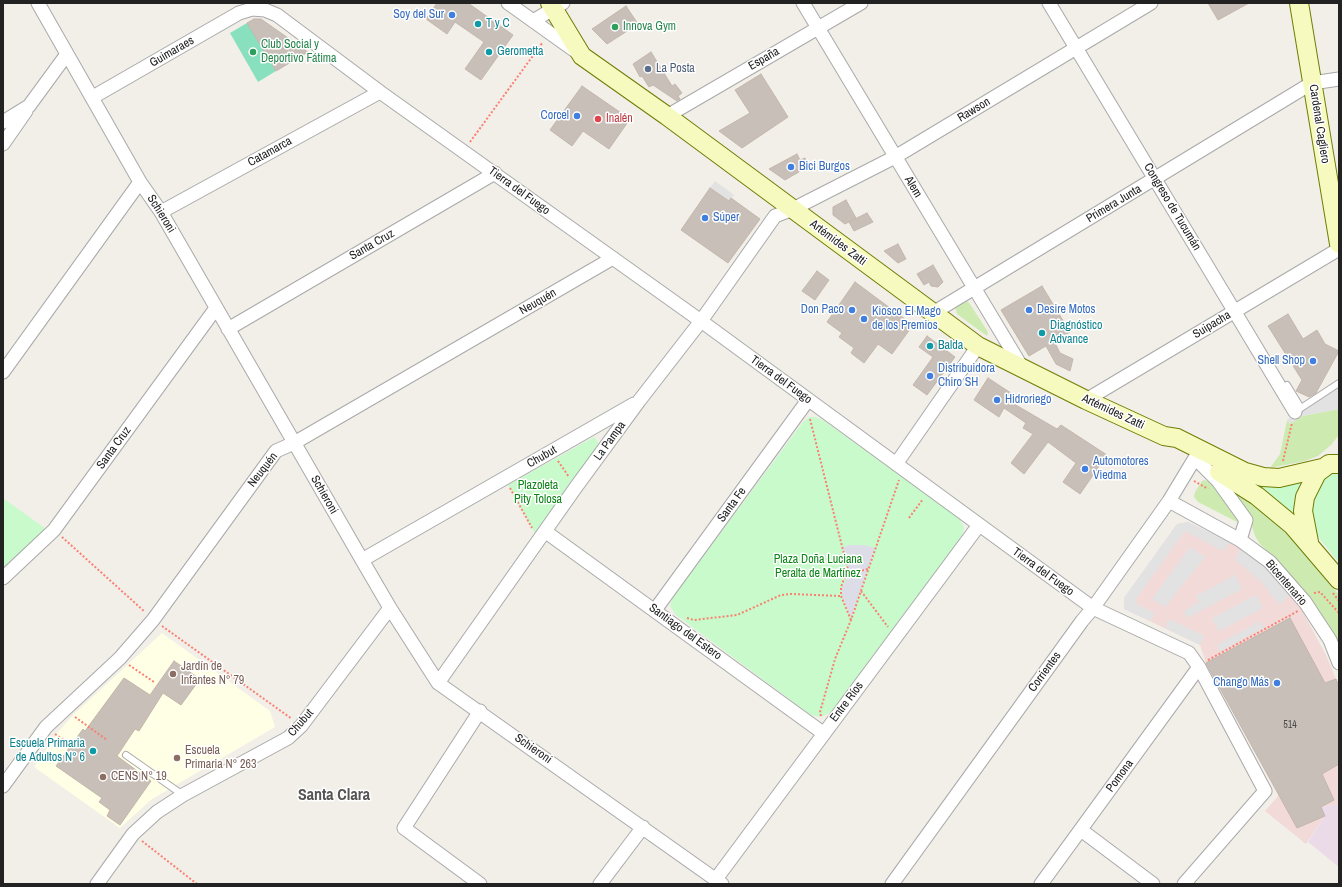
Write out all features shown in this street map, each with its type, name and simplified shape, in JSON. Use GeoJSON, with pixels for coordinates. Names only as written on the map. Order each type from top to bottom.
{"type":"FeatureCollection","features":[{"type":"Feature","properties":{"kind":"main road","name":"Artémides Zatti"},"geometry":{"type":"LineString","coordinates":[[555,5],[582,56],[667,116],[978,346],[1086,400],[1164,436],[1178,438],[1245,472],[1263,477],[1279,478],[1332,462]]}},
{"type":"Feature","properties":{"kind":"main road","name":"Cardenal Cagliero"},"geometry":{"type":"LineString","coordinates":[[1299,5],[1339,244]]}},
{"type":"Feature","properties":{"kind":"main road","name":"Artémides Zatti"},"geometry":{"type":"LineString","coordinates":[[1164,436],[1172,445],[1233,479],[1258,496],[1292,525],[1310,545],[1334,585]]}},
{"type":"Feature","properties":{"kind":"main road"},"geometry":{"type":"LineString","coordinates":[[1310,545],[1303,511],[1305,497],[1312,480],[1332,462]]}},
{"type":"Feature","properties":{"kind":"street","name":"Schieroni"},"geometry":{"type":"LineString","coordinates":[[38,3],[93,97],[140,182],[161,212],[390,608],[438,683],[480,711],[719,882]]}},
{"type":"Feature","properties":{"kind":"street"},"geometry":{"type":"LineString","coordinates":[[508,3],[582,56]]}},
{"type":"Feature","properties":{"kind":"street","name":"Alem"},"geometry":{"type":"LineString","coordinates":[[802,3],[1024,370]]}},
{"type":"Feature","properties":{"kind":"street","name":"España"},"geometry":{"type":"LineString","coordinates":[[667,116],[861,3]]}},
{"type":"Feature","properties":{"kind":"street","name":"Congreso de Tucumán"},"geometry":{"type":"LineString","coordinates":[[1049,3],[1234,312],[1298,410]]}},
{"type":"Feature","properties":{"kind":"street","name":"Rawson"},"geometry":{"type":"LineString","coordinates":[[792,209],[895,156],[1151,3]]}},
{"type":"Feature","properties":{"kind":"street"},"geometry":{"type":"LineString","coordinates":[[533,21],[555,5]]}},
{"type":"Feature","properties":{"kind":"street","name":"Tierra del Fuego"},"geometry":{"type":"LineString","coordinates":[[252,9],[265,10],[277,16],[380,92],[701,321],[1093,608],[1189,653],[1198,665],[1265,791],[1184,884]]}},
{"type":"Feature","properties":{"kind":"street","name":"Guimaraes"},"geometry":{"type":"LineString","coordinates":[[93,97],[239,13],[252,9]]}},
{"type":"Feature","properties":{"kind":"street"},"geometry":{"type":"LineString","coordinates":[[3,144],[67,54]]}},
{"type":"Feature","properties":{"kind":"street","name":"Primera Junta"},"geometry":{"type":"LineString","coordinates":[[933,313],[1312,83],[1339,79]]}},
{"type":"Feature","properties":{"kind":"street","name":"Catamarca"},"geometry":{"type":"LineString","coordinates":[[161,212],[380,92]]}},
{"type":"Feature","properties":{"kind":"street"},"geometry":{"type":"LineString","coordinates":[[3,122],[29,106]]}},
{"type":"Feature","properties":{"kind":"street","name":"Santa Cruz"},"geometry":{"type":"LineString","coordinates":[[228,329],[495,173]]}},
{"type":"Feature","properties":{"kind":"street"},"geometry":{"type":"LineString","coordinates":[[3,372],[140,182]]}},
{"type":"Feature","properties":{"kind":"street","name":"La Pampa"},"geometry":{"type":"LineString","coordinates":[[438,683],[576,488],[639,401],[701,321],[775,216],[792,209]]}},
{"type":"Feature","properties":{"kind":"street","name":"Suipacha"},"geometry":{"type":"LineString","coordinates":[[1086,400],[1339,249]]}},
{"type":"Feature","properties":{"kind":"street","name":"Neuquén"},"geometry":{"type":"LineString","coordinates":[[3,786],[46,727],[120,658],[153,620],[276,452],[613,258]]}},
{"type":"Feature","properties":{"kind":"street","name":"Santa Cruz"},"geometry":{"type":"LineString","coordinates":[[3,578],[54,530],[216,308]]}},
{"type":"Feature","properties":{"kind":"street"},"geometry":{"type":"LineString","coordinates":[[899,467],[978,346]]}},
{"type":"Feature","properties":{"kind":"street","name":"Santa Fe"},"geometry":{"type":"LineString","coordinates":[[655,610],[808,400]]}},
{"type":"Feature","properties":{"kind":"street","name":"Chubut"},"geometry":{"type":"LineString","coordinates":[[362,560],[639,401]]}},
{"type":"Feature","properties":{"kind":"street"},"geometry":{"type":"LineString","coordinates":[[1195,458],[1218,481],[1246,520],[1240,540]]}},
{"type":"Feature","properties":{"kind":"street","name":"Corrientes"},"geometry":{"type":"LineString","coordinates":[[892,884],[1082,621],[1093,608],[1169,501],[1195,458]]}},
{"type":"Feature","properties":{"kind":"street","name":"Bicentenario"},"geometry":{"type":"LineString","coordinates":[[1169,501],[1240,540],[1270,562],[1304,602],[1330,640],[1339,663]]}},
{"type":"Feature","properties":{"kind":"street","name":"Entre Ríos"},"geometry":{"type":"LineString","coordinates":[[719,882],[823,733],[979,525]]}},
{"type":"Feature","properties":{"kind":"street","name":"Santiago del Estero"},"geometry":{"type":"LineString","coordinates":[[543,536],[655,610],[823,733]]}},
{"type":"Feature","properties":{"kind":"street","name":"Chubut"},"geometry":{"type":"LineString","coordinates":[[97,884],[133,834],[157,812],[183,795],[288,738],[301,726],[390,608]]}},
{"type":"Feature","properties":{"kind":"street","name":"Pomona"},"geometry":{"type":"LineString","coordinates":[[1041,884],[1198,665]]}},
{"type":"Feature","properties":{"kind":"street"},"geometry":{"type":"LineString","coordinates":[[480,711],[404,828],[480,884]]}},
{"type":"Feature","properties":{"kind":"street"},"geometry":{"type":"LineString","coordinates":[[600,884],[642,826]]}},
{"type":"Feature","properties":{"kind":"street"},"geometry":{"type":"LineString","coordinates":[[1081,830],[1153,884]]}},
{"type":"Feature","properties":{"kind":"lane"},"geometry":{"type":"LineString","coordinates":[[1288,385],[1298,410],[1339,383]]}},
{"type":"Feature","properties":{"kind":"lane"},"geometry":{"type":"LineString","coordinates":[[126,755],[183,795]]}},
{"type":"Feature","properties":{"kind":"path"},"geometry":{"type":"LineString","coordinates":[[463,151],[550,33]]}},
{"type":"Feature","properties":{"kind":"path"},"geometry":{"type":"LineString","coordinates":[[808,400],[810,423],[849,574]]}},
{"type":"Feature","properties":{"kind":"path"},"geometry":{"type":"LineString","coordinates":[[1279,478],[1298,410]]}},
{"type":"Feature","properties":{"kind":"path"},"geometry":{"type":"LineString","coordinates":[[551,452],[576,488]]}},
{"type":"Feature","properties":{"kind":"path"},"geometry":{"type":"LineString","coordinates":[[823,733],[820,712],[835,659],[851,620],[868,570],[899,467]]}},
{"type":"Feature","properties":{"kind":"path"},"geometry":{"type":"LineString","coordinates":[[1184,476],[1216,494],[1228,495]]}},
{"type":"Feature","properties":{"kind":"path"},"geometry":{"type":"LineString","coordinates":[[505,478],[543,536]]}},
{"type":"Feature","properties":{"kind":"path"},"geometry":{"type":"LineString","coordinates":[[909,518],[930,490]]}},
{"type":"Feature","properties":{"kind":"path"},"geometry":{"type":"LineString","coordinates":[[54,530],[153,620],[301,726]]}},
{"type":"Feature","properties":{"kind":"path"},"geometry":{"type":"LineString","coordinates":[[851,620],[841,596],[841,587],[844,579],[849,574],[868,570]]}},
{"type":"Feature","properties":{"kind":"path"},"geometry":{"type":"LineString","coordinates":[[1334,585],[1339,602]]}},
{"type":"Feature","properties":{"kind":"path"},"geometry":{"type":"LineString","coordinates":[[861,591],[889,628],[898,634]]}},
{"type":"Feature","properties":{"kind":"path"},"geometry":{"type":"LineString","coordinates":[[1198,665],[1296,612],[1311,594],[1320,592],[1339,613]]}},
{"type":"Feature","properties":{"kind":"path"},"geometry":{"type":"LineString","coordinates":[[681,617],[694,620],[726,618],[737,615],[781,595],[841,596]]}},
{"type":"Feature","properties":{"kind":"path"},"geometry":{"type":"LineString","coordinates":[[120,658],[154,682]]}},
{"type":"Feature","properties":{"kind":"path"},"geometry":{"type":"LineString","coordinates":[[64,709],[107,740]]}},
{"type":"Feature","properties":{"kind":"path"},"geometry":{"type":"LineString","coordinates":[[133,834],[197,884]]}},
{"type":"Feature","properties":{"kind":"shaded area"},"geometry":{"type":"Polygon","coordinates":[[[715,181],[734,195],[729,201],[710,188],[715,181]]]}},
{"type":"Feature","properties":{"kind":"shaded area"},"geometry":{"type":"Polygon","coordinates":[[[1339,387],[1339,409],[1302,416],[1290,424],[1287,420],[1339,387]]]}},
{"type":"Feature","properties":{"kind":"shaded area","name":"Chango Más"},"geometry":{"type":"Polygon","coordinates":[[[1188,522],[1236,546],[1266,568],[1298,603],[1326,655],[1339,686],[1339,804],[1321,807],[1325,816],[1306,844],[1265,811],[1279,795],[1206,663],[1200,645],[1124,609],[1124,598],[1177,524],[1188,522]]]}},
{"type":"Feature","properties":{"kind":"shaded area"},"geometry":{"type":"Polygon","coordinates":[[[1188,522],[1230,542],[1223,551],[1185,531],[1136,599],[1137,604],[1155,613],[1150,621],[1124,609],[1124,598],[1177,524],[1188,522]]]}},
{"type":"Feature","properties":{"kind":"shaded area"},"geometry":{"type":"Polygon","coordinates":[[[851,545],[864,545],[875,548],[851,618],[842,596],[842,588],[849,574],[843,547],[851,545]]]}},
{"type":"Feature","properties":{"kind":"shaded area"},"geometry":{"type":"Polygon","coordinates":[[[1190,547],[1205,557],[1165,607],[1152,599],[1190,547]]]}},
{"type":"Feature","properties":{"kind":"shaded area"},"geometry":{"type":"Polygon","coordinates":[[[1241,549],[1266,568],[1290,594],[1280,605],[1262,583],[1235,559],[1241,549]]]}},
{"type":"Feature","properties":{"kind":"shaded area"},"geometry":{"type":"Polygon","coordinates":[[[1235,575],[1242,589],[1187,618],[1184,611],[1199,602],[1196,596],[1235,575]]]}},
{"type":"Feature","properties":{"kind":"shaded area"},"geometry":{"type":"Polygon","coordinates":[[[1256,595],[1263,608],[1219,631],[1212,618],[1256,595]]]}},
{"type":"Feature","properties":{"kind":"shaded area"},"geometry":{"type":"Polygon","coordinates":[[[1169,619],[1204,636],[1200,645],[1165,628],[1169,619]]]}},
{"type":"Feature","properties":{"kind":"shaded area"},"geometry":{"type":"Polygon","coordinates":[[[1260,621],[1264,628],[1220,652],[1217,645],[1260,621]]]}},
{"type":"Feature","properties":{"kind":"shaded area"},"geometry":{"type":"Polygon","coordinates":[[[162,633],[270,711],[275,727],[152,799],[120,828],[34,767],[59,731],[73,715],[162,633]]]}},
{"type":"Feature","properties":{"kind":"shaded area"},"geometry":{"type":"Polygon","coordinates":[[[1339,804],[1339,867],[1308,842],[1325,816],[1321,807],[1339,804]]]}},
{"type":"Feature","properties":{"kind":"green space","name":"Club Social y Deportivo Fátima"},"geometry":{"type":"Polygon","coordinates":[[[247,23],[276,71],[258,82],[230,33],[247,23]]]}},
{"type":"Feature","properties":{"kind":"green space"},"geometry":{"type":"Polygon","coordinates":[[[963,301],[967,301],[970,304],[988,332],[987,336],[957,314],[955,307],[963,301]]]}},
{"type":"Feature","properties":{"kind":"green space"},"geometry":{"type":"Polygon","coordinates":[[[1339,409],[1339,435],[1331,445],[1318,456],[1305,461],[1270,468],[1280,454],[1287,420],[1290,424],[1302,416],[1339,409]]]}},
{"type":"Feature","properties":{"kind":"green space","name":"Plaza Doña Luciana Peralta de Martínez"},"geometry":{"type":"Polygon","coordinates":[[[809,417],[815,417],[823,420],[960,519],[964,528],[962,536],[831,712],[821,717],[811,715],[676,615],[670,606],[673,597],[803,422],[809,417]]]}},
{"type":"Feature","properties":{"kind":"green space","name":"Plazoleta Pity Tolosa"},"geometry":{"type":"Polygon","coordinates":[[[594,437],[598,442],[597,446],[536,535],[508,485],[594,437]]]}},
{"type":"Feature","properties":{"kind":"green space"},"geometry":{"type":"Polygon","coordinates":[[[1339,469],[1339,563],[1316,534],[1311,498],[1320,479],[1339,469]]]}},
{"type":"Feature","properties":{"kind":"green space"},"geometry":{"type":"Polygon","coordinates":[[[1205,480],[1216,486],[1241,520],[1237,522],[1198,502],[1194,497],[1195,492],[1202,481],[1205,480]]]}},
{"type":"Feature","properties":{"kind":"green space"},"geometry":{"type":"Polygon","coordinates":[[[1299,481],[1302,485],[1297,520],[1258,486],[1299,481]]]}},
{"type":"Feature","properties":{"kind":"green space"},"geometry":{"type":"Polygon","coordinates":[[[1230,487],[1252,502],[1299,545],[1339,595],[1339,651],[1275,559],[1260,544],[1255,536],[1249,517],[1230,487]]]}},
{"type":"Feature","properties":{"kind":"green space"},"geometry":{"type":"Polygon","coordinates":[[[3,498],[46,529],[3,568],[3,498]]]}},
{"type":"Feature","properties":{"kind":"building"},"geometry":{"type":"Polygon","coordinates":[[[437,3],[468,3],[513,35],[481,80],[465,69],[484,42],[455,22],[447,34],[426,19],[437,3]]]}},
{"type":"Feature","properties":{"kind":"building"},"geometry":{"type":"Polygon","coordinates":[[[1208,3],[1249,3],[1218,20],[1208,3]]]}},
{"type":"Feature","properties":{"kind":"building","name":"Innova Gym"},"geometry":{"type":"Polygon","coordinates":[[[626,6],[638,24],[607,44],[592,29],[626,6]]]}},
{"type":"Feature","properties":{"kind":"building"},"geometry":{"type":"Polygon","coordinates":[[[254,19],[261,19],[308,52],[276,71],[247,23],[254,19]]]}},
{"type":"Feature","properties":{"kind":"building"},"geometry":{"type":"Polygon","coordinates":[[[651,52],[672,86],[675,84],[682,93],[678,96],[680,99],[677,101],[653,85],[649,87],[642,76],[640,77],[633,64],[651,52]]]}},
{"type":"Feature","properties":{"kind":"building"},"geometry":{"type":"Polygon","coordinates":[[[761,74],[788,117],[742,148],[719,131],[750,113],[735,90],[761,74]]]}},
{"type":"Feature","properties":{"kind":"building"},"geometry":{"type":"Polygon","coordinates":[[[582,86],[630,119],[609,149],[583,131],[572,146],[550,130],[582,86]]]}},
{"type":"Feature","properties":{"kind":"building","name":"Bici Burgos"},"geometry":{"type":"Polygon","coordinates":[[[797,154],[800,160],[805,158],[809,166],[785,180],[769,169],[797,154]]]}},
{"type":"Feature","properties":{"kind":"building"},"geometry":{"type":"Polygon","coordinates":[[[710,188],[729,201],[731,198],[760,219],[728,263],[681,230],[710,188]]]}},
{"type":"Feature","properties":{"kind":"building"},"geometry":{"type":"Polygon","coordinates":[[[846,200],[856,218],[845,224],[833,215],[833,207],[846,200]]]}},
{"type":"Feature","properties":{"kind":"building"},"geometry":{"type":"Polygon","coordinates":[[[867,213],[873,222],[854,231],[849,222],[867,213]]]}},
{"type":"Feature","properties":{"kind":"building"},"geometry":{"type":"Polygon","coordinates":[[[898,244],[906,259],[898,263],[884,251],[898,244]]]}},
{"type":"Feature","properties":{"kind":"building"},"geometry":{"type":"Polygon","coordinates":[[[933,265],[943,282],[938,287],[931,286],[929,282],[924,285],[917,274],[933,265]]]}},
{"type":"Feature","properties":{"kind":"building"},"geometry":{"type":"Polygon","coordinates":[[[817,271],[829,280],[815,300],[802,291],[817,271]]]}},
{"type":"Feature","properties":{"kind":"building"},"geometry":{"type":"Polygon","coordinates":[[[855,282],[913,325],[892,354],[878,344],[864,363],[851,353],[854,348],[839,337],[842,333],[827,322],[855,282]]]}},
{"type":"Feature","properties":{"kind":"building"},"geometry":{"type":"Polygon","coordinates":[[[1042,286],[1070,332],[1054,341],[1060,353],[1073,359],[1070,371],[1056,364],[1046,346],[1029,356],[1001,310],[1042,286]]]}},
{"type":"Feature","properties":{"kind":"building"},"geometry":{"type":"Polygon","coordinates":[[[1288,314],[1303,339],[1317,330],[1325,344],[1339,351],[1316,393],[1309,397],[1296,391],[1302,380],[1268,326],[1288,314]]]}},
{"type":"Feature","properties":{"kind":"building"},"geometry":{"type":"Polygon","coordinates":[[[927,336],[955,357],[927,395],[913,385],[933,357],[919,347],[927,336]]]}},
{"type":"Feature","properties":{"kind":"building"},"geometry":{"type":"Polygon","coordinates":[[[988,378],[1014,395],[1009,401],[1057,429],[1061,425],[1107,455],[1080,494],[1063,482],[1076,463],[1048,442],[1024,474],[1011,463],[1033,434],[1023,428],[1026,423],[1004,408],[999,417],[974,400],[988,378]]]}},
{"type":"Feature","properties":{"kind":"building"},"geometry":{"type":"Polygon","coordinates":[[[1290,618],[1325,683],[1336,679],[1339,686],[1339,764],[1322,774],[1334,800],[1321,807],[1325,816],[1297,828],[1206,663],[1290,618]]]}},
{"type":"Feature","properties":{"kind":"building","name":"Escuela Primaria de Adultos N° 6"},"geometry":{"type":"Polygon","coordinates":[[[174,661],[200,679],[181,705],[163,693],[139,731],[135,729],[117,756],[151,781],[120,825],[107,816],[110,810],[99,802],[102,798],[56,766],[83,729],[85,731],[124,678],[150,695],[174,661]]]}},
{"type":"Feature","properties":{"kind":"place","name":"Soy del Sur"},"geometry":{"type":"Point","coordinates":[452,15]}},
{"type":"Feature","properties":{"kind":"place","name":"T y C"},"geometry":{"type":"Point","coordinates":[478,24]}},
{"type":"Feature","properties":{"kind":"place","name":"Innova Gym"},"geometry":{"type":"Point","coordinates":[615,27]}},
{"type":"Feature","properties":{"kind":"place","name":"Club Social y Deportivo Fátima"},"geometry":{"type":"Point","coordinates":[253,52]}},
{"type":"Feature","properties":{"kind":"place","name":"Gerometta"},"geometry":{"type":"Point","coordinates":[489,52]}},
{"type":"Feature","properties":{"kind":"place","name":"La Posta"},"geometry":{"type":"Point","coordinates":[648,69]}},
{"type":"Feature","properties":{"kind":"place","name":"Corcel"},"geometry":{"type":"Point","coordinates":[577,116]}},
{"type":"Feature","properties":{"kind":"place","name":"Inalén"},"geometry":{"type":"Point","coordinates":[598,119]}},
{"type":"Feature","properties":{"kind":"place","name":"Bici Burgos"},"geometry":{"type":"Point","coordinates":[791,167]}},
{"type":"Feature","properties":{"kind":"place","name":"Súper"},"geometry":{"type":"Point","coordinates":[705,218]}},
{"type":"Feature","properties":{"kind":"place","name":"Don Paco"},"geometry":{"type":"Point","coordinates":[852,310]}},
{"type":"Feature","properties":{"kind":"place","name":"Desire Motos"},"geometry":{"type":"Point","coordinates":[1029,310]}},
{"type":"Feature","properties":{"kind":"place","name":"Kiosco El Mago de los Premios"},"geometry":{"type":"Point","coordinates":[864,319]}},
{"type":"Feature","properties":{"kind":"place","name":"Diagnóstico Advance"},"geometry":{"type":"Point","coordinates":[1042,333]}},
{"type":"Feature","properties":{"kind":"place","name":"Balda"},"geometry":{"type":"Point","coordinates":[930,346]}},
{"type":"Feature","properties":{"kind":"place","name":"Shell Shop"},"geometry":{"type":"Point","coordinates":[1313,361]}},
{"type":"Feature","properties":{"kind":"place","name":"Distribuidora Chiro SH"},"geometry":{"type":"Point","coordinates":[930,376]}},
{"type":"Feature","properties":{"kind":"place","name":"Hidroriego"},"geometry":{"type":"Point","coordinates":[997,400]}},
{"type":"Feature","properties":{"kind":"place","name":"Automotores Viedma"},"geometry":{"type":"Point","coordinates":[1085,469]}},
{"type":"Feature","properties":{"kind":"place","name":"Jardín de Infantes N° 79"},"geometry":{"type":"Point","coordinates":[173,674]}},
{"type":"Feature","properties":{"kind":"place","name":"Chango Más"},"geometry":{"type":"Point","coordinates":[1277,683]}},
{"type":"Feature","properties":{"kind":"place","name":"Escuela Primaria de Adultos N° 6"},"geometry":{"type":"Point","coordinates":[93,751]}},
{"type":"Feature","properties":{"kind":"place","name":"Escuela Primaria N° 263"},"geometry":{"type":"Point","coordinates":[177,758]}},
{"type":"Feature","properties":{"kind":"place","name":"CENS N° 19"},"geometry":{"type":"Point","coordinates":[103,777]}},
{"type":"Feature","properties":{"kind":"district","name":"Santa Clara"},"geometry":{"type":"Point","coordinates":[334,796]}}]}
